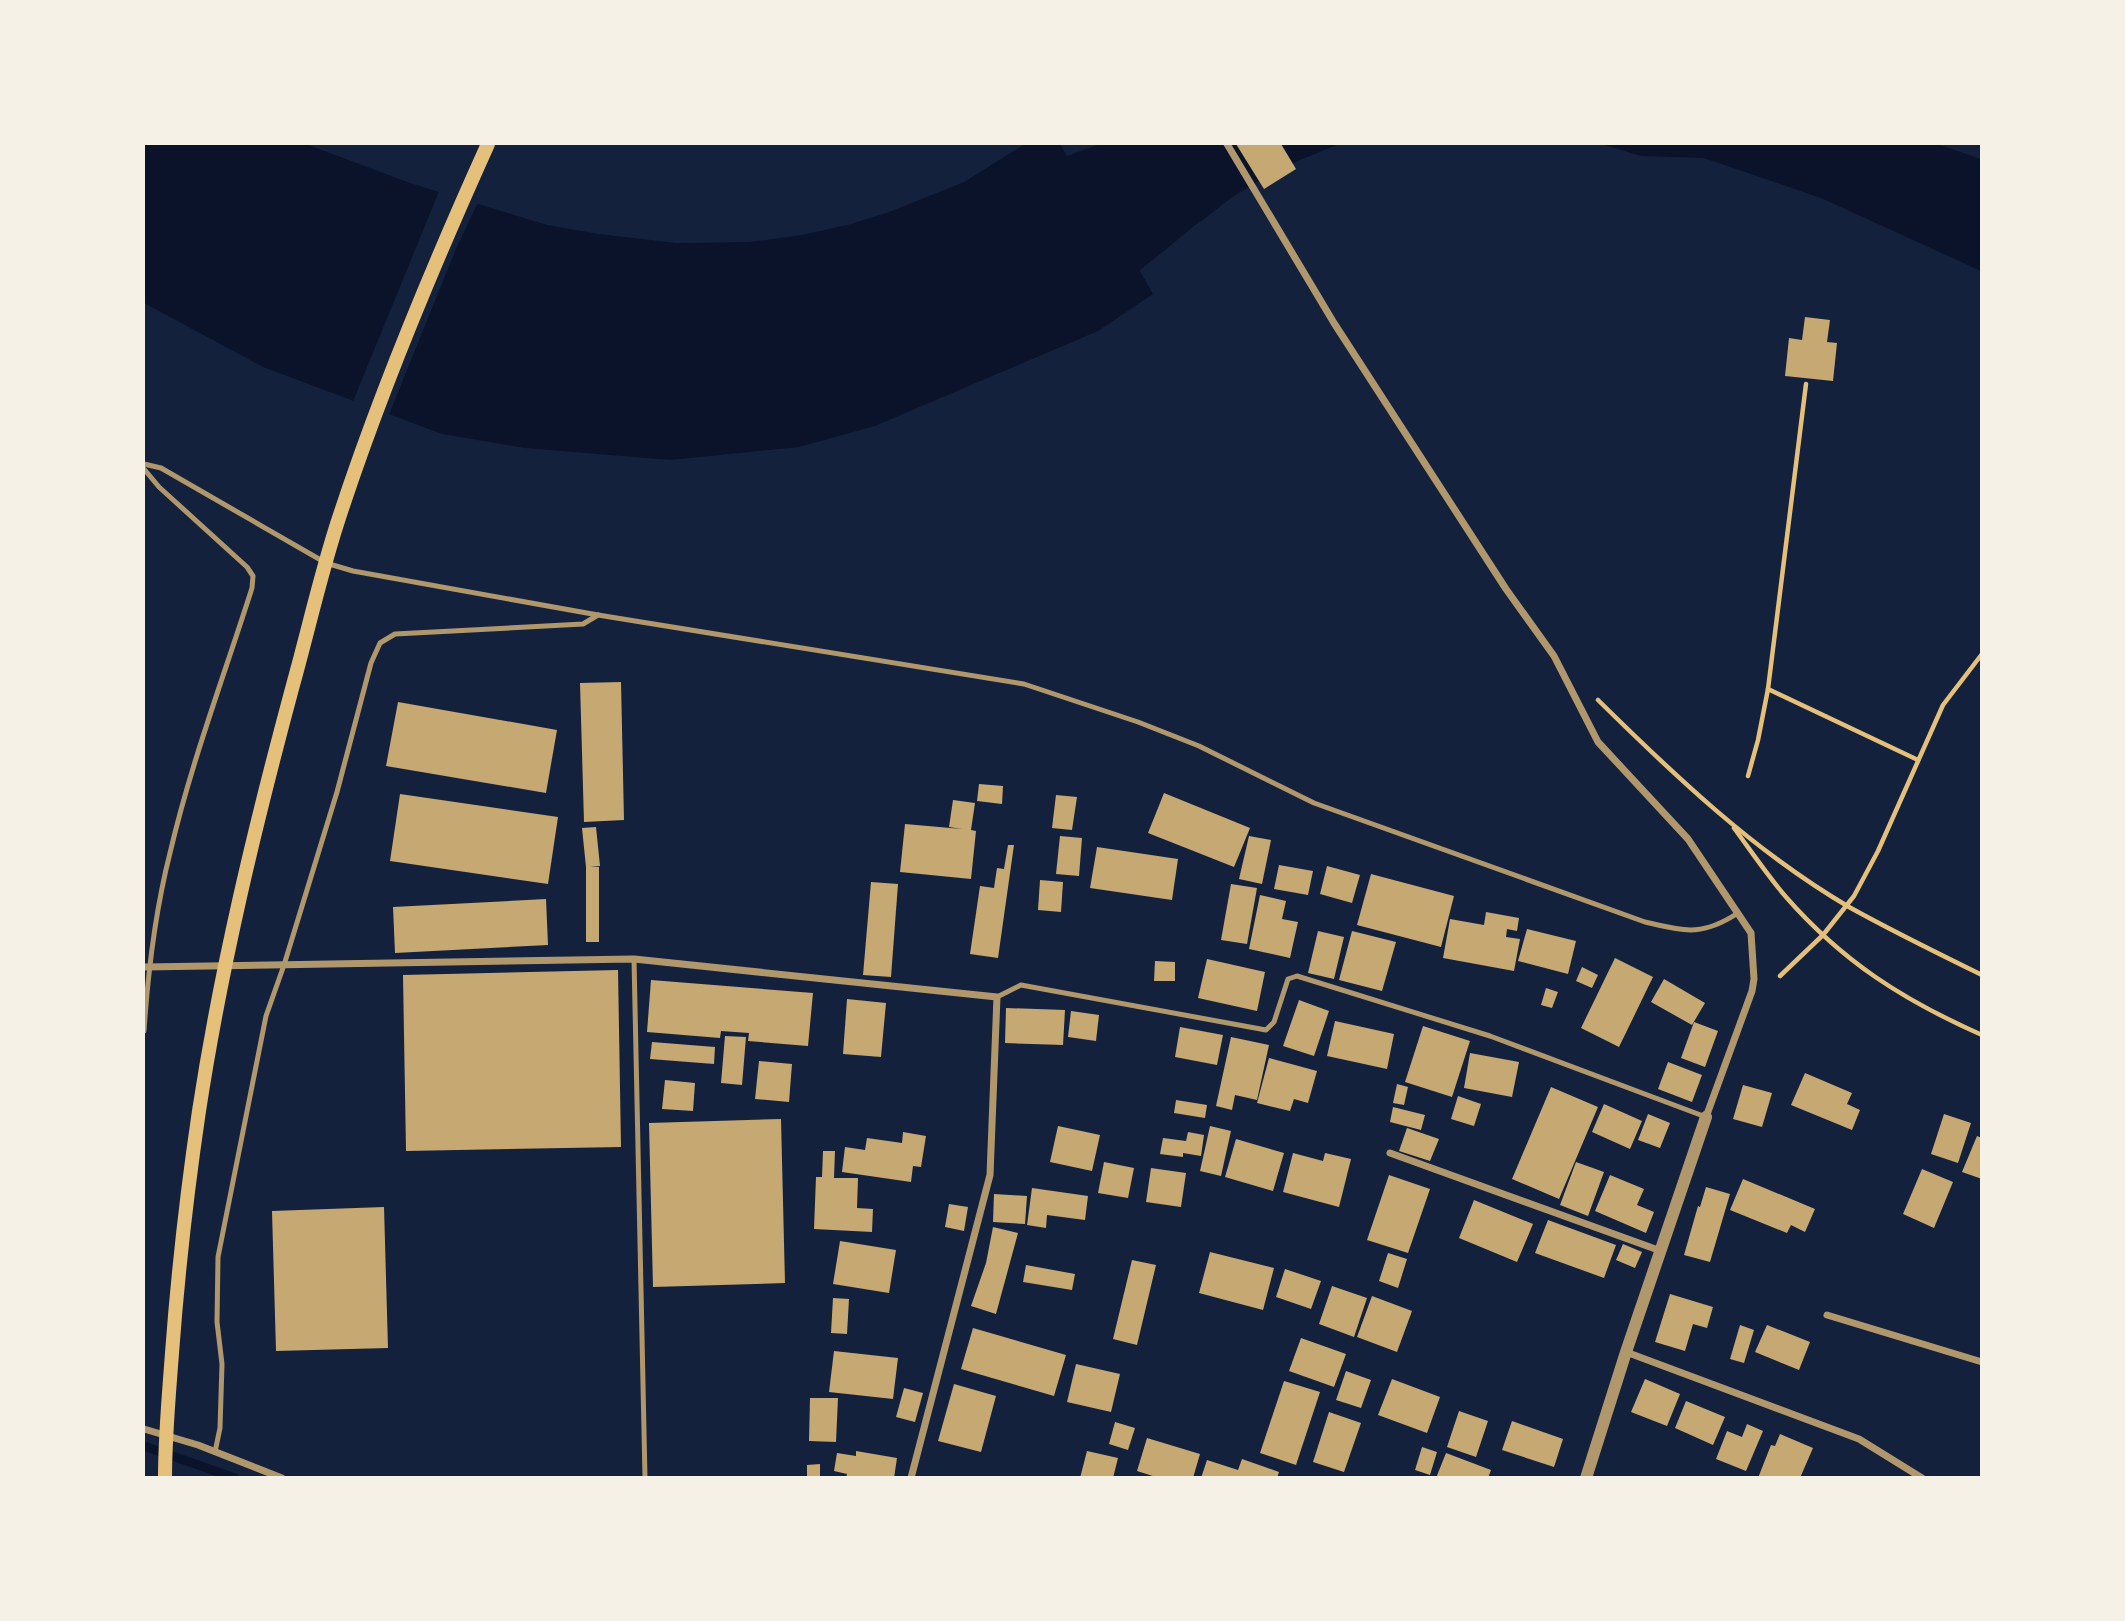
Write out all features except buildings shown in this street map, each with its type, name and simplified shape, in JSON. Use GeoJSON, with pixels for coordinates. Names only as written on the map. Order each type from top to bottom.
{"type":"FeatureCollection","features":[{"type":"Feature","properties":{"kind":"main road"},"geometry":{"type":"LineString","coordinates":[[165,1478],[178,1269],[190,1169],[220,986],[247,861],[337,524],[410,324],[488,144]]}},
{"type":"Feature","properties":{"kind":"street"},"geometry":{"type":"LineString","coordinates":[[1227,144],[1334,323],[1506,589],[1554,656],[1598,742],[1688,839],[1751,933],[1754,979],[1752,991],[1626,1352],[1587,1478]]}},
{"type":"Feature","properties":{"kind":"street"},"geometry":{"type":"LineString","coordinates":[[146,967],[634,959],[997,997],[990,1175],[911,1478]]}},
{"type":"Feature","properties":{"kind":"street"},"geometry":{"type":"LineString","coordinates":[[1390,1153],[1661,1251]]}},
{"type":"Feature","properties":{"kind":"street"},"geometry":{"type":"LineString","coordinates":[[1827,1315],[1982,1362]]}},
{"type":"Feature","properties":{"kind":"street"},"geometry":{"type":"LineString","coordinates":[[1626,1352],[1859,1439],[1922,1478]]}},
{"type":"Feature","properties":{"kind":"street"},"geometry":{"type":"LineString","coordinates":[[144,1429],[282,1478]]}},
{"type":"Feature","properties":{"kind":"lane"},"geometry":{"type":"LineString","coordinates":[[144,464],[161,468],[326,563],[353,571],[598,615],[1024,684],[1199,746],[1314,803],[1644,922],[1682,930],[1716,927],[1738,913]]}},
{"type":"Feature","properties":{"kind":"lane"},"geometry":{"type":"LineString","coordinates":[[144,469],[247,567],[253,576],[252,588],[189,783],[170,852],[146,967],[144,1031]]}},
{"type":"Feature","properties":{"kind":"lane"},"geometry":{"type":"LineString","coordinates":[[215,1452],[220,1428],[222,1364],[216,1322],[218,1257],[266,1016],[337,792],[371,663],[380,643],[395,634],[583,624],[598,615]]}},
{"type":"Feature","properties":{"kind":"lane"},"geometry":{"type":"LineString","coordinates":[[634,959],[645,1478]]}},
{"type":"Feature","properties":{"kind":"lane"},"geometry":{"type":"LineString","coordinates":[[997,997],[1021,985],[1266,1030],[1274,1022],[1288,979],[1297,976],[1490,1036],[1706,1117]]}},
{"type":"Feature","properties":{"kind":"path"},"geometry":{"type":"LineString","coordinates":[[1748,776],[1768,689],[1807,384]]}},
{"type":"Feature","properties":{"kind":"path"},"geometry":{"type":"LineString","coordinates":[[1780,976],[1824,935],[1847,906],[1883,840],[1944,705],[1982,654]]}},
{"type":"Feature","properties":{"kind":"path"},"geometry":{"type":"LineString","coordinates":[[1768,689],[1918,760]]}},
{"type":"Feature","properties":{"kind":"path"},"geometry":{"type":"LineString","coordinates":[[1620,721],[1675,775],[1729,822],[1778,859],[1847,906],[1982,975]]}},
{"type":"Feature","properties":{"kind":"path"},"geometry":{"type":"LineString","coordinates":[[1729,822],[1786,896],[1824,935],[1869,974],[1898,993],[1982,1035]]}},
{"type":"Feature","properties":{"kind":"water"},"geometry":{"type":"Polygon","coordinates":[[[144,144],[306,144],[410,183],[547,225],[677,243],[750,242],[802,235],[851,224],[964,182],[1025,144],[1060,144],[1067,156],[1100,144],[1236,144],[1259,181],[1232,197],[1140,270],[1153,294],[1098,331],[875,426],[799,447],[670,460],[525,448],[442,434],[263,367],[144,303],[144,144]]]}},
{"type":"Feature","properties":{"kind":"water"},"geometry":{"type":"Polygon","coordinates":[[[1281,144],[1339,144],[1293,163],[1281,144]]]}},
{"type":"Feature","properties":{"kind":"water"},"geometry":{"type":"Polygon","coordinates":[[[1601,144],[1937,144],[1981,159],[1981,271],[1821,198],[1704,158],[1641,156],[1601,144]]]}},
{"type":"Feature","properties":{"kind":"pier"},"geometry":{"type":"Polygon","coordinates":[[[440,189],[479,200],[455,251],[388,417],[352,404],[440,189]]]}},
{"type":"Feature","properties":{"kind":"pier"},"geometry":{"type":"Polygon","coordinates":[[[1200,221],[1202,224],[1144,272],[1156,293],[1155,297],[1140,271],[1200,221]]]}},
{"type":"Feature","properties":{"kind":"waterway"},"geometry":{"type":"LineString","coordinates":[[144,1446],[235,1478]]}}]}
